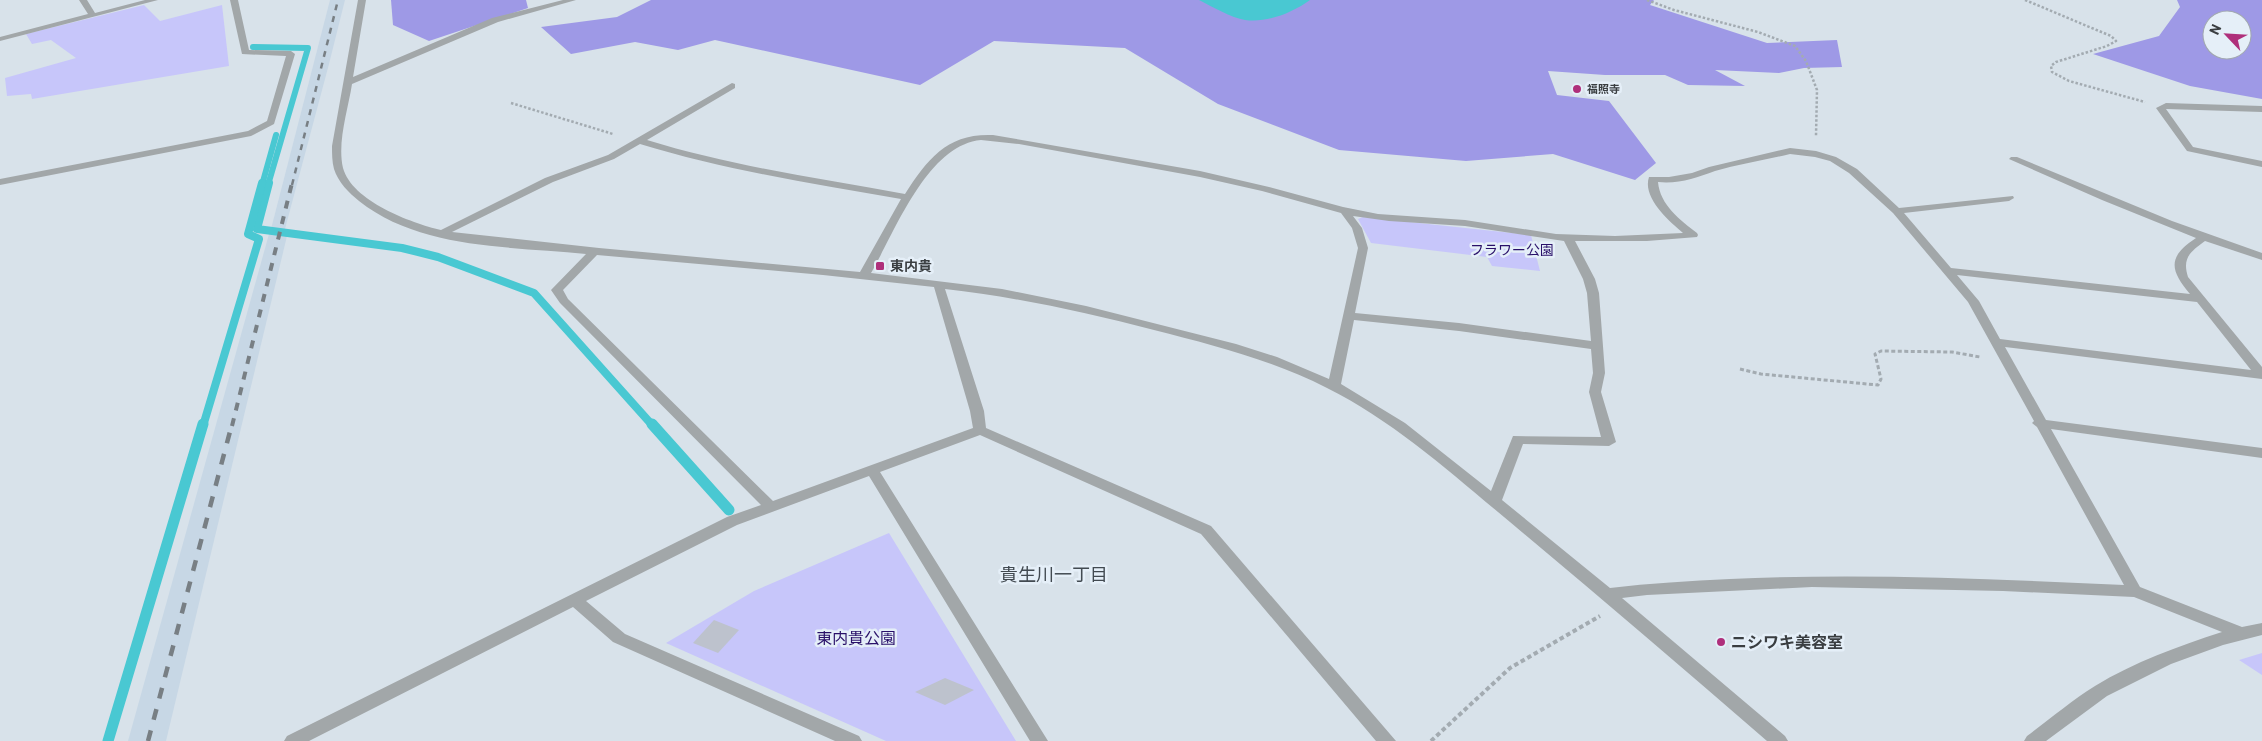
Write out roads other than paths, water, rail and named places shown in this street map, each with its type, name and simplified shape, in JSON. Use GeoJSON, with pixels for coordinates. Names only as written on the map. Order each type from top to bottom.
{"type":"FeatureCollection","features":[{"type":"Feature","properties":{"kind":"street"},"geometry":{"type":"LineString","coordinates":[[83,0],[92,15]]}},
{"type":"Feature","properties":{"kind":"street"},"geometry":{"type":"LineString","coordinates":[[0,39],[154,0]]}},
{"type":"Feature","properties":{"kind":"street"},"geometry":{"type":"LineString","coordinates":[[0,182],[251,133],[271,122],[291,54],[245,52],[234,0]]}},
{"type":"Feature","properties":{"kind":"street"},"geometry":{"type":"LineString","coordinates":[[362,0],[350,57],[349,82],[336,146],[338,168],[344,179],[370,203],[387,214],[413,225],[443,233],[594,251],[863,276],[1018,296],[1182,333],[1292,366],[1370,406],[1414,436],[1615,599],[1779,741]]}},
{"type":"Feature","properties":{"kind":"street"},"geometry":{"type":"LineString","coordinates":[[349,82],[494,20],[572,0]]}},
{"type":"Feature","properties":{"kind":"street"},"geometry":{"type":"LineString","coordinates":[[443,233],[549,180],[611,157],[732,86]]}},
{"type":"Feature","properties":{"kind":"street"},"geometry":{"type":"LineString","coordinates":[[2262,109],[2166,106],[2161,108],[2190,149],[2262,164]]}},
{"type":"Feature","properties":{"kind":"street"},"geometry":{"type":"LineString","coordinates":[[863,276],[906,197],[912,192],[921,177],[949,150],[962,141],[984,138],[1156,165],[1250,185],[1377,217],[1463,223],[1568,238],[1693,236],[1667,213],[1652,189],[1652,179],[1669,180],[1694,176],[1712,168],[1790,151],[1816,154],[1833,159],[1853,171],[1897,211],[1973,301],[2039,423],[2135,592]]}},
{"type":"Feature","properties":{"kind":"street"},"geometry":{"type":"LineString","coordinates":[[640,141],[692,157],[906,197]]}},
{"type":"Feature","properties":{"kind":"street"},"geometry":{"type":"LineString","coordinates":[[2014,159],[2120,205],[2203,238],[2262,257]]}},
{"type":"Feature","properties":{"kind":"street"},"geometry":{"type":"LineString","coordinates":[[1897,211],[2009,198]]}},
{"type":"Feature","properties":{"kind":"street"},"geometry":{"type":"LineString","coordinates":[[1334,386],[1363,248],[1357,228],[1344,210]]}},
{"type":"Feature","properties":{"kind":"street"},"geometry":{"type":"LineString","coordinates":[[1494,502],[1518,439],[1609,442],[1595,392],[1599,373],[1593,293],[1589,279],[1568,238]]}},
{"type":"Feature","properties":{"kind":"street"},"geometry":{"type":"LineString","coordinates":[[2203,238],[2187,249],[2180,257],[2179,267],[2183,278],[2262,375]]}},
{"type":"Feature","properties":{"kind":"street"},"geometry":{"type":"LineString","coordinates":[[594,251],[557,290],[560,295],[770,506]]}},
{"type":"Feature","properties":{"kind":"street"},"geometry":{"type":"LineString","coordinates":[[1948,271],[2200,299]]}},
{"type":"Feature","properties":{"kind":"street"},"geometry":{"type":"LineString","coordinates":[[939,285],[977,410],[980,430]]}},
{"type":"Feature","properties":{"kind":"street"},"geometry":{"type":"LineString","coordinates":[[1350,316],[1459,327],[1598,346]]}},
{"type":"Feature","properties":{"kind":"street"},"geometry":{"type":"LineString","coordinates":[[1996,342],[2262,375]]}},
{"type":"Feature","properties":{"kind":"street"},"geometry":{"type":"LineString","coordinates":[[2039,423],[2262,453]]}},
{"type":"Feature","properties":{"kind":"street"},"geometry":{"type":"LineString","coordinates":[[294,741],[732,520],[980,430],[1206,530],[1387,741]]}},
{"type":"Feature","properties":{"kind":"street"},"geometry":{"type":"LineString","coordinates":[[872,470],[1038,741]]}},
{"type":"Feature","properties":{"kind":"street"},"geometry":{"type":"LineString","coordinates":[[1615,599],[1647,589],[1812,580],[2003,585],[2135,592],[2240,633]]}},
{"type":"Feature","properties":{"kind":"street"},"geometry":{"type":"LineString","coordinates":[[574,599],[619,638],[853,741]]}},
{"type":"Feature","properties":{"kind":"street"},"geometry":{"type":"LineString","coordinates":[[2033,741],[2110,686],[2186,650],[2240,633],[2262,629]]}},
{"type":"Feature","properties":{"kind":"waterway"},"geometry":{"type":"LineString","coordinates":[[253,47],[308,48],[268,185]]}},
{"type":"Feature","properties":{"kind":"waterway"},"geometry":{"type":"LineString","coordinates":[[262,185],[276,135]]}},
{"type":"Feature","properties":{"kind":"waterway"},"geometry":{"type":"LineString","coordinates":[[203,426],[259,239],[248,234],[262,183]]}},
{"type":"Feature","properties":{"kind":"waterway"},"geometry":{"type":"LineString","coordinates":[[269,183],[257,229],[402,248],[438,257],[534,293],[653,426]]}},
{"type":"Feature","properties":{"kind":"waterway"},"geometry":{"type":"LineString","coordinates":[[108,741],[203,424]]}},
{"type":"Feature","properties":{"kind":"waterway"},"geometry":{"type":"LineString","coordinates":[[652,424],[729,510]]}},
{"type":"Feature","properties":{"kind":"railway"},"geometry":{"type":"LineString","coordinates":[[292,185],[338,0]]}},
{"type":"Feature","properties":{"kind":"railway"},"geometry":{"type":"LineString","coordinates":[[232,426],[292,183]]}},
{"type":"Feature","properties":{"kind":"railway"},"geometry":{"type":"LineString","coordinates":[[148,741],[232,424]]}},
{"type":"Feature","properties":{"kind":"place","name":"福照寺"},"geometry":{"type":"Point","coordinates":[1577,89]}},
{"type":"Feature","properties":{"kind":"place","name":"東内貴"},"geometry":{"type":"Point","coordinates":[880,266]}},
{"type":"Feature","properties":{"kind":"place","name":"ニシワキ美容室"},"geometry":{"type":"Point","coordinates":[1721,642]}},
{"type":"Feature","properties":{"kind":"district","name":"貴生川一丁目"},"geometry":{"type":"Point","coordinates":[1054,575]}},
{"type":"Feature","properties":{"kind":"park label","name":"フラワー公園"},"geometry":{"type":"Point","coordinates":[1512,250]}},
{"type":"Feature","properties":{"kind":"park label","name":"東内貴公園"},"geometry":{"type":"Point","coordinates":[856,638]}}]}
